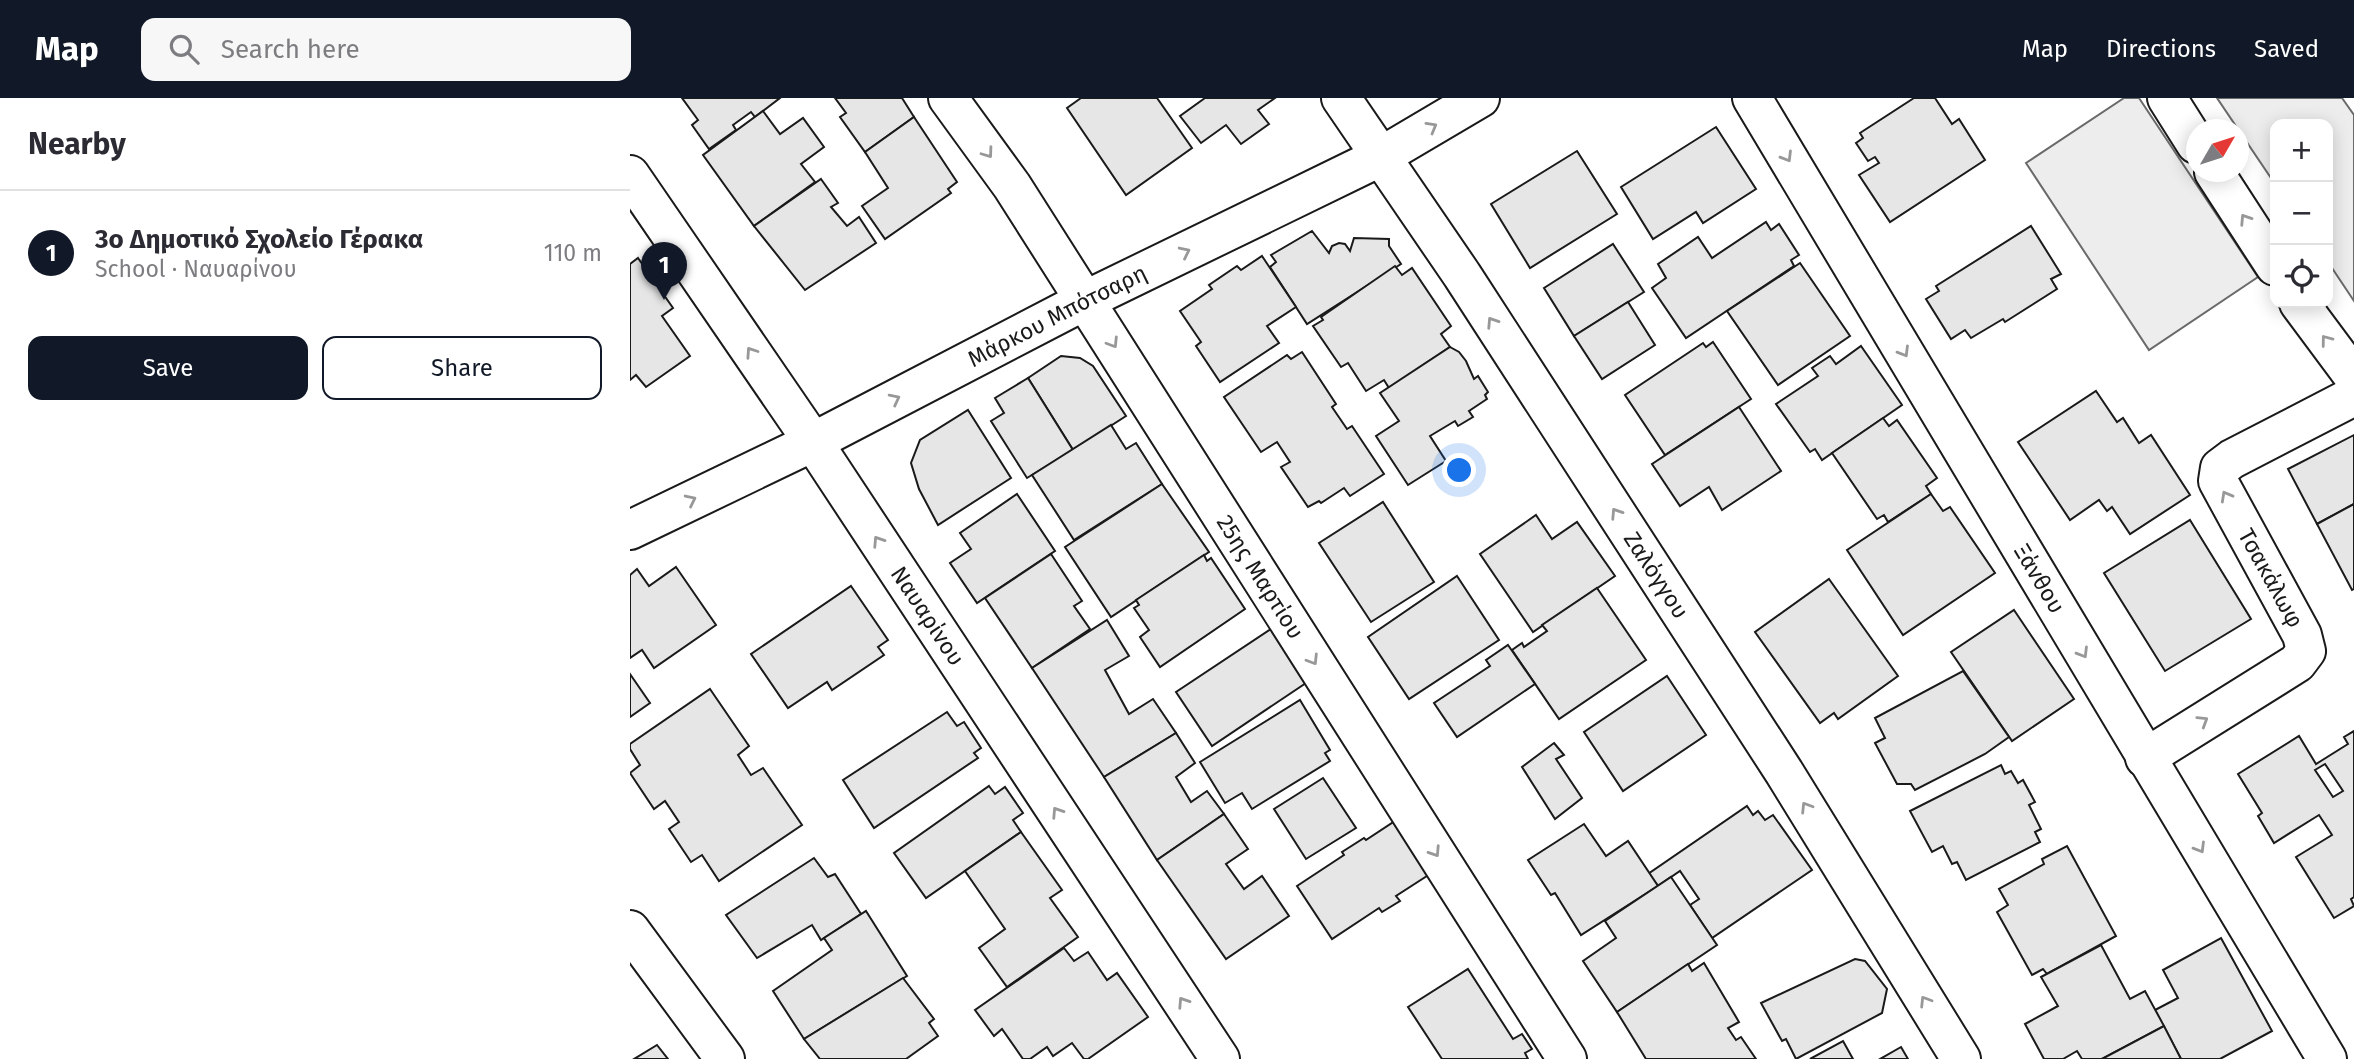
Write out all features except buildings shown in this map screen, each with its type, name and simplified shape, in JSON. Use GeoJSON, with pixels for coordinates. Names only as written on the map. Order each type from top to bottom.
{"type":"FeatureCollection","features":[{"type":"Feature","properties":{"kind":"street","name":"25ης Μαρτίου"},"geometry":{"type":"LineString","coordinates":[[948,98],[1012,186],[1086,300],[1567,1059]]}},
{"type":"Feature","properties":{"kind":"street","name":"Ζαλόγγου"},"geometry":{"type":"LineString","coordinates":[[1341,98],[1462,275],[1762,738],[1961,1059]]}},
{"type":"Feature","properties":{"kind":"street","name":"Μάρκου Μπότσαρη"},"geometry":{"type":"LineString","coordinates":[[630,530],[813,442],[1086,300],[1380,157],[1480,98]]}},
{"type":"Feature","properties":{"kind":"street","name":"Ξάνθου"},"geometry":{"type":"LineString","coordinates":[[1752,98],[2327,1059]]}},
{"type":"Feature","properties":{"kind":"street"},"geometry":{"type":"LineString","coordinates":[[2167,98],[2186,128]]}},
{"type":"Feature","properties":{"kind":"street","name":"Ναυαρίνου"},"geometry":{"type":"LineString","coordinates":[[630,175],[813,442],[1220,1059]]}},
{"type":"Feature","properties":{"kind":"street"},"geometry":{"type":"LineString","coordinates":[[2220,182],[2270,258]]}},
{"type":"Feature","properties":{"kind":"street"},"geometry":{"type":"LineString","coordinates":[[2303,308],[2354,377]]}},
{"type":"Feature","properties":{"kind":"street","name":"Τσακάλωφ"},"geometry":{"type":"LineString","coordinates":[[2145,758],[2297,663],[2306,651],[2302,635],[2218,481],[2220,468],[2232,459],[2354,396]]}},
{"type":"Feature","properties":{"kind":"street"},"geometry":{"type":"LineString","coordinates":[[630,930],[725,1059]]}},
{"type":"Feature","properties":{"kind":"shaded area"},"geometry":{"type":"Polygon","coordinates":[[[2124,98],[2139,98],[2186,169],[2186,182],[2195,182],[2258,277],[2149,350],[2026,163],[2124,98]]]}},
{"type":"Feature","properties":{"kind":"shaded area"},"geometry":{"type":"Polygon","coordinates":[[[2217,98],[2342,98],[2354,115],[2354,301],[2333,270],[2333,119],[2270,119],[2270,177],[2249,145],[2249,119],[2231,119],[2217,98]]]}},
{"type":"Feature","properties":{"kind":"place","name":"3ο Δημοτικό Σχολείο Γέρακα"},"geometry":{"type":"Point","coordinates":[664,300]}}]}
